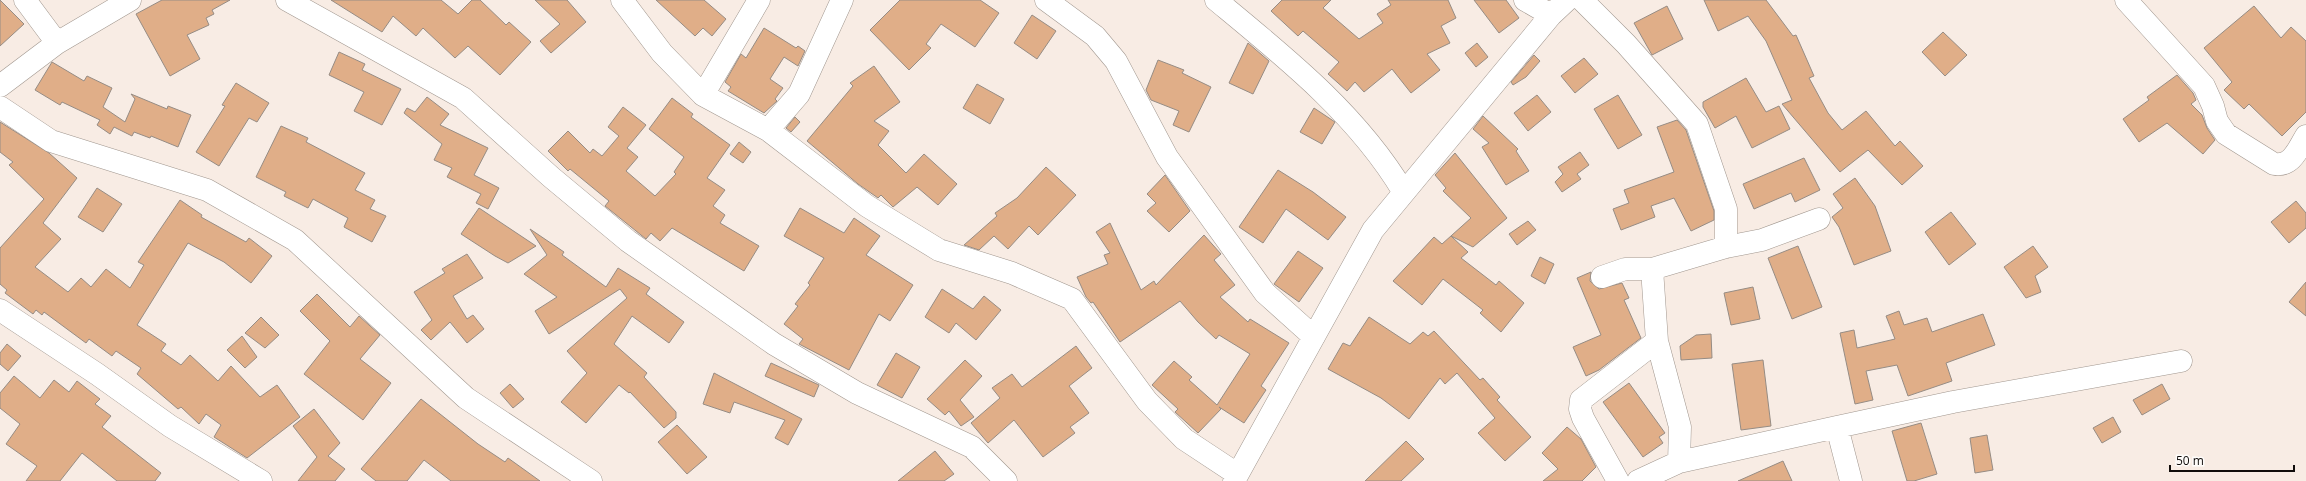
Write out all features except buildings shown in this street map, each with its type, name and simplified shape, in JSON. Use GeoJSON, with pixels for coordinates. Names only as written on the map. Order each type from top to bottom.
{"type":"FeatureCollection","features":[{"type":"Feature","properties":{"kind":"street"},"geometry":{"type":"LineString","coordinates":[[25,0],[57,43]]}},
{"type":"Feature","properties":{"kind":"street"},"geometry":{"type":"LineString","coordinates":[[0,86],[57,43],[130,0]]}},
{"type":"Feature","properties":{"kind":"street"},"geometry":{"type":"LineString","coordinates":[[287,0],[463,98],[551,177],[641,250],[774,344],[857,393],[972,446],[1006,481]]}},
{"type":"Feature","properties":{"kind":"street"},"geometry":{"type":"LineString","coordinates":[[622,0],[662,53],[703,95],[768,130],[867,206],[939,250],[1012,273],[1072,299],[1147,401],[1184,439],[1235,477],[1373,230],[1403,191],[1551,15],[1567,0]]}},
{"type":"Feature","properties":{"kind":"street"},"geometry":{"type":"LineString","coordinates":[[703,95],[760,0]]}},
{"type":"Feature","properties":{"kind":"street"},"geometry":{"type":"LineString","coordinates":[[768,130],[799,94],[842,0]]}},
{"type":"Feature","properties":{"kind":"street"},"geometry":{"type":"LineString","coordinates":[[1046,0],[1095,36],[1116,61],[1167,157],[1265,292],[1314,337]]}},
{"type":"Feature","properties":{"kind":"street"},"geometry":{"type":"LineString","coordinates":[[1216,0],[1296,67],[1353,124],[1388,166],[1403,191]]}},
{"type":"Feature","properties":{"kind":"street"},"geometry":{"type":"LineString","coordinates":[[1525,0],[1551,15]]}},
{"type":"Feature","properties":{"kind":"street"},"geometry":{"type":"LineString","coordinates":[[1582,0],[1626,44],[1697,124],[1726,209],[1726,247]]}},
{"type":"Feature","properties":{"kind":"street"},"geometry":{"type":"LineString","coordinates":[[2126,0],[2204,86],[2213,106],[2216,121],[2226,134],[2274,164],[2283,165],[2290,162],[2306,136]]}},
{"type":"Feature","properties":{"kind":"street"},"geometry":{"type":"LineString","coordinates":[[0,107],[51,140],[207,190],[295,240],[466,398],[591,481]]}},
{"type":"Feature","properties":{"kind":"street"},"geometry":{"type":"LineString","coordinates":[[1602,277],[1625,269],[1652,269],[1726,247],[1762,240],[1820,220]]}},
{"type":"Feature","properties":{"kind":"street"},"geometry":{"type":"LineString","coordinates":[[1652,269],[1657,341],[1680,427],[1679,462]]}},
{"type":"Feature","properties":{"kind":"street"},"geometry":{"type":"LineString","coordinates":[[0,310],[97,374],[170,426],[262,481]]}},
{"type":"Feature","properties":{"kind":"street"},"geometry":{"type":"LineString","coordinates":[[1618,481],[1583,418],[1580,409],[1581,400],[1657,341]]}},
{"type":"Feature","properties":{"kind":"street"},"geometry":{"type":"LineString","coordinates":[[1638,481],[1679,462],[1837,427],[1953,402],[2181,362]]}},
{"type":"Feature","properties":{"kind":"street"},"geometry":{"type":"LineString","coordinates":[[1837,427],[1851,481]]}}]}
